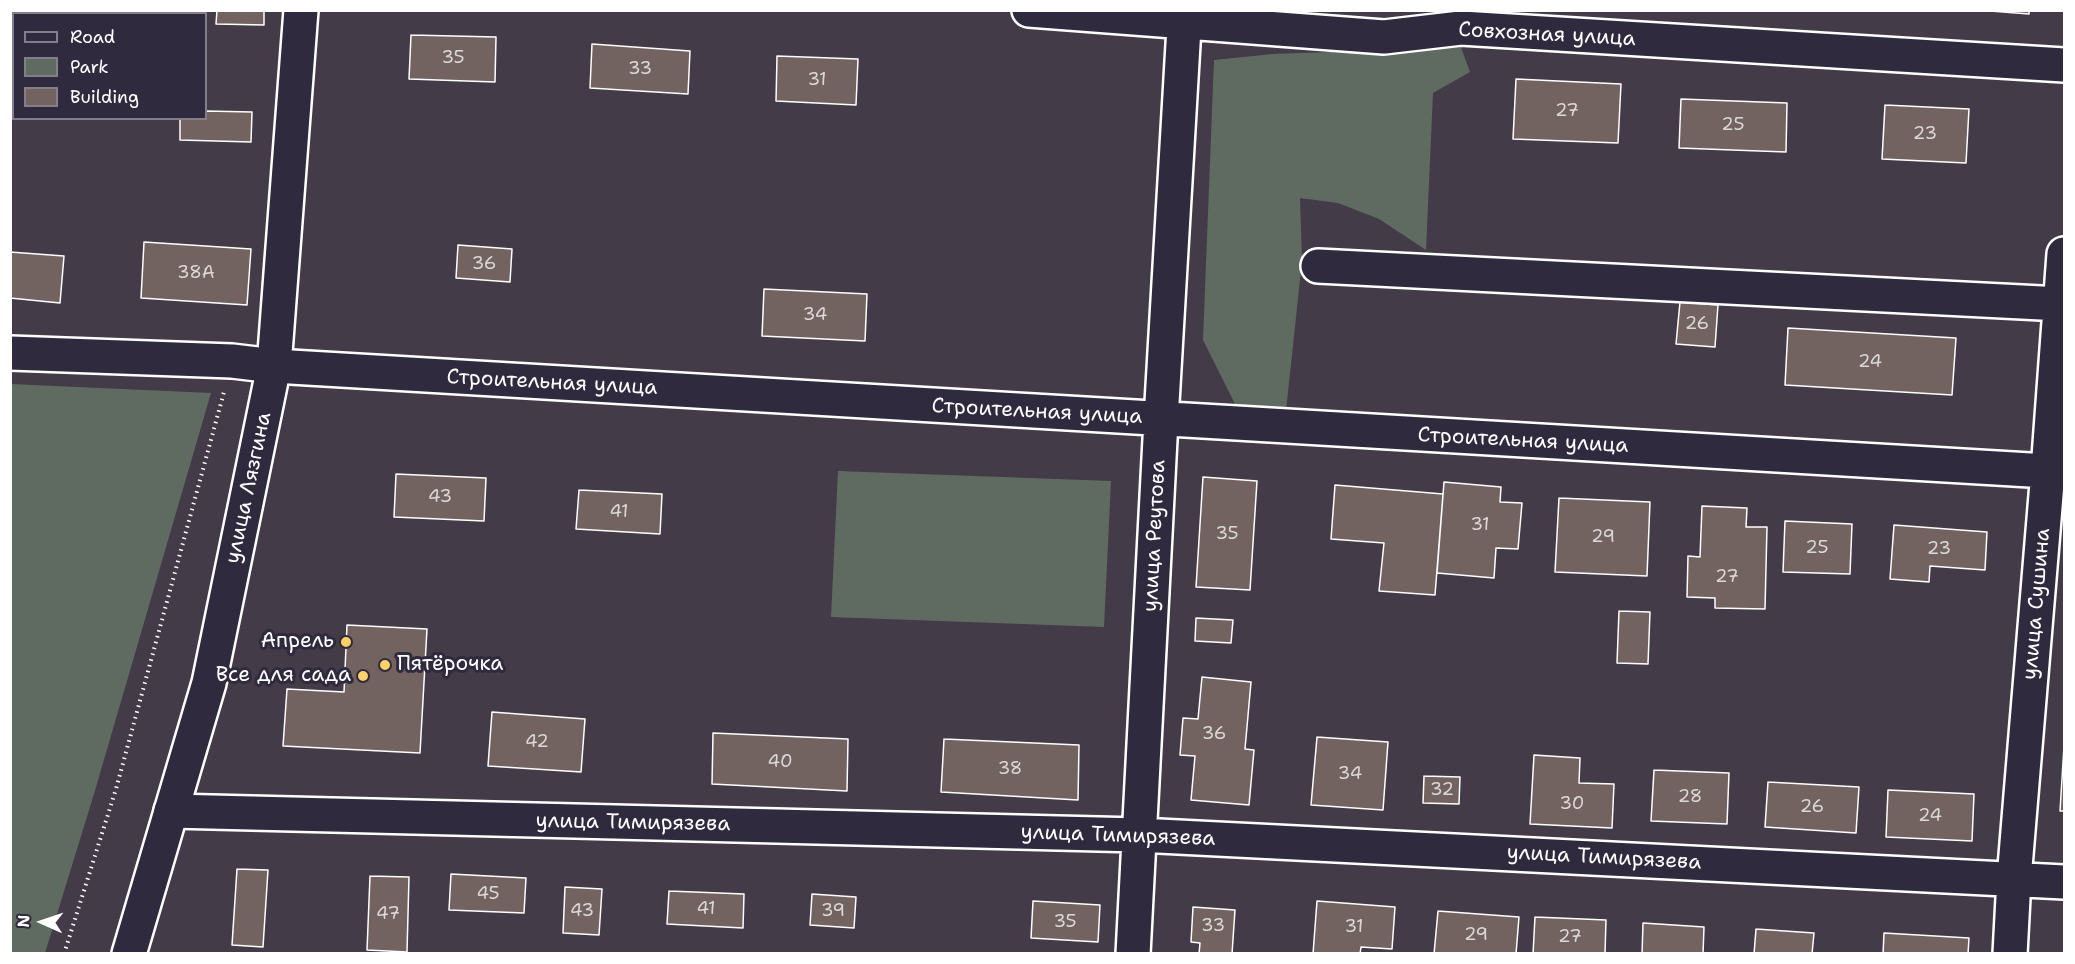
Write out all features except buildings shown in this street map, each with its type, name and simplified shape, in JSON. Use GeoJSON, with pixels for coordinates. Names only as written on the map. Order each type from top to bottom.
{"type":"FeatureCollection","features":[{"type":"Feature","properties":{"kind":"street","name":"улица Лязгина"},"geometry":{"type":"LineString","coordinates":[[129,954],[209,683],[274,366],[302,10]]}},
{"type":"Feature","properties":{"kind":"street","name":"Совхозная улица"},"geometry":{"type":"LineString","coordinates":[[1029,10],[1184,16],[1384,37],[1461,28],[2064,65]]}},
{"type":"Feature","properties":{"kind":"street","name":"улица Реутова"},"geometry":{"type":"LineString","coordinates":[[1133,954],[1184,16]]}},
{"type":"Feature","properties":{"kind":"street","name":"улица Сушина"},"geometry":{"type":"LineString","coordinates":[[2010,954],[2014,879],[2056,472],[2064,255]]}},
{"type":"Feature","properties":{"kind":"street"},"geometry":{"type":"LineString","coordinates":[[1318,266],[2061,304]]}},
{"type":"Feature","properties":{"kind":"street","name":"Строительная улица"},"geometry":{"type":"LineString","coordinates":[[10,353],[232,361],[274,366],[1161,420],[2056,472]]}},
{"type":"Feature","properties":{"kind":"street","name":"улица Тимирязева"},"geometry":{"type":"LineString","coordinates":[[171,811],[1139,835],[2064,882]]}},
{"type":"Feature","properties":{"kind":"path"},"geometry":{"type":"LineString","coordinates":[[64,954],[116,789],[232,361]]}},
{"type":"Feature","properties":{"kind":"green space"},"geometry":{"type":"Polygon","coordinates":[[[1459,42],[1470,72],[1433,93],[1426,250],[1379,219],[1338,203],[1300,198],[1302,261],[1286,411],[1239,412],[1203,340],[1214,60],[1273,54],[1386,50],[1459,42]]]}},
{"type":"Feature","properties":{"kind":"green space"},"geometry":{"type":"Polygon","coordinates":[[[11,384],[211,393],[45,953],[11,953],[11,384]]]}},
{"type":"Feature","properties":{"kind":"green space"},"geometry":{"type":"Polygon","coordinates":[[[838,471],[1111,481],[1104,627],[831,617],[838,471]]]}},
{"type":"Feature","properties":{"kind":"place","name":"Апрель"},"geometry":{"type":"Point","coordinates":[346,642]}},
{"type":"Feature","properties":{"kind":"place","name":"Пятёрочка"},"geometry":{"type":"Point","coordinates":[385,665]}},
{"type":"Feature","properties":{"kind":"place","name":"Все для сада"},"geometry":{"type":"Point","coordinates":[363,676]}}]}
